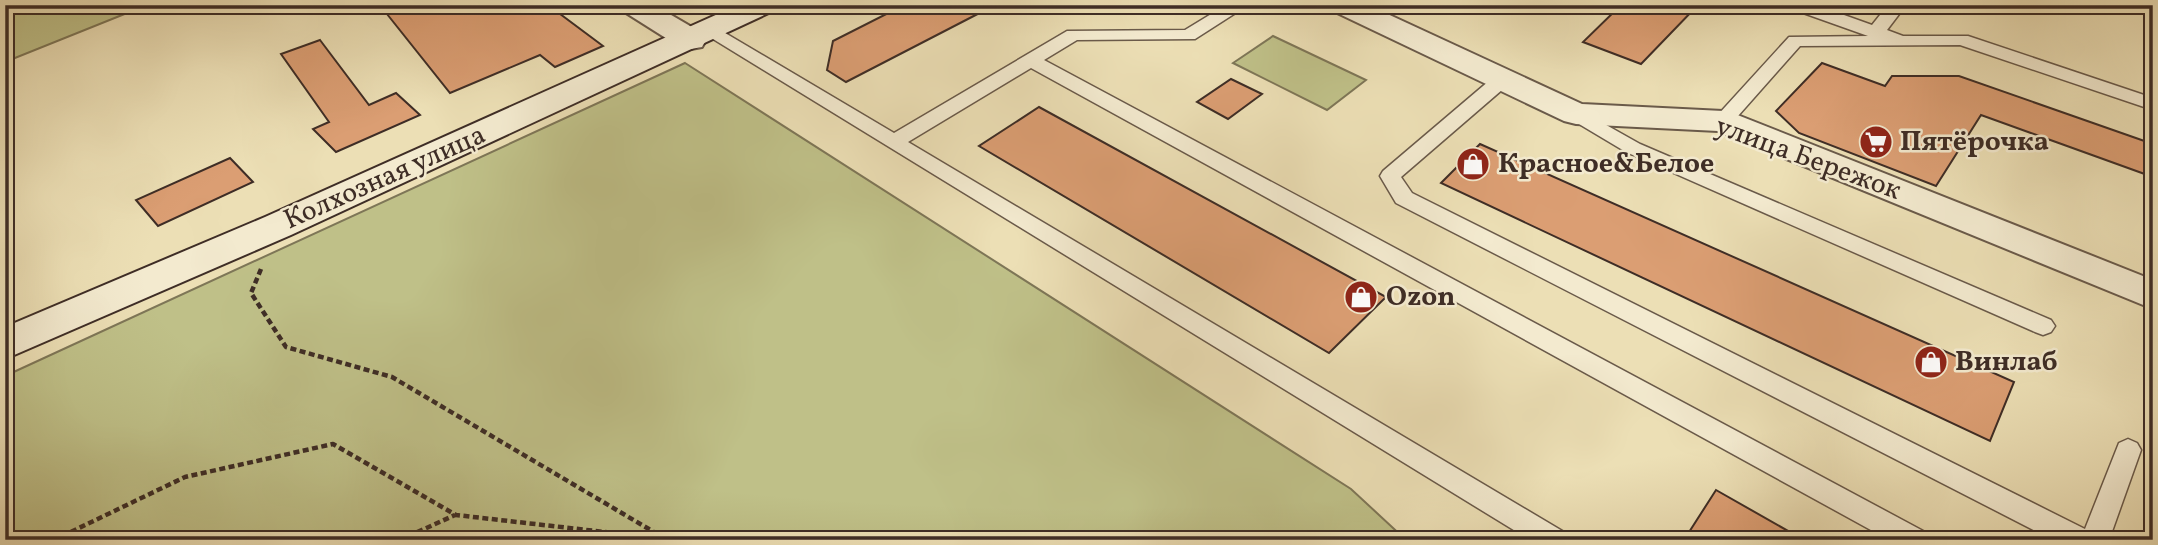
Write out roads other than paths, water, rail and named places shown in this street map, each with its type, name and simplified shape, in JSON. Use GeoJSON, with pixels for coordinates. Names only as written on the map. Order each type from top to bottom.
{"type":"FeatureCollection","features":[{"type":"Feature","properties":{"kind":"street"},"geometry":{"type":"LineString","coordinates":[[633,5],[700,36]]}},
{"type":"Feature","properties":{"kind":"street","name":"Колхозная улица"},"geometry":{"type":"LineString","coordinates":[[5,344],[278,226],[700,36],[762,5]]}},
{"type":"Feature","properties":{"kind":"street","name":"улица Бережок"},"geometry":{"type":"LineString","coordinates":[[1343,5],[1576,114],[1723,121],[2153,295]]}},
{"type":"Feature","properties":{"kind":"lane"},"geometry":{"type":"LineString","coordinates":[[893,142],[1073,35],[1189,35],[1239,5]]}},
{"type":"Feature","properties":{"kind":"lane"},"geometry":{"type":"LineString","coordinates":[[1798,5],[1901,41]]}},
{"type":"Feature","properties":{"kind":"lane"},"geometry":{"type":"LineString","coordinates":[[1876,32],[1897,5]]}},
{"type":"Feature","properties":{"kind":"lane"},"geometry":{"type":"LineString","coordinates":[[700,36],[893,142],[1554,540]]}},
{"type":"Feature","properties":{"kind":"lane"},"geometry":{"type":"LineString","coordinates":[[1723,121],[1795,41],[1962,40],[2153,104]]}},
{"type":"Feature","properties":{"kind":"lane"},"geometry":{"type":"LineString","coordinates":[[1030,60],[1915,540]]}},
{"type":"Feature","properties":{"kind":"lane"},"geometry":{"type":"LineString","coordinates":[[1503,79],[1390,176],[1404,198],[2080,540]]}},
{"type":"Feature","properties":{"kind":"lane"},"geometry":{"type":"LineString","coordinates":[[1576,114],[1633,148],[2043,326]]}},
{"type":"Feature","properties":{"kind":"lane"},"geometry":{"type":"LineString","coordinates":[[2095,540],[2128,450]]}},
{"type":"Feature","properties":{"kind":"place","name":"Пятёрочка"},"geometry":{"type":"Point","coordinates":[1876,142]}},
{"type":"Feature","properties":{"kind":"place","name":"Красное&Белое"},"geometry":{"type":"Point","coordinates":[1473,164]}},
{"type":"Feature","properties":{"kind":"place","name":"Ozon"},"geometry":{"type":"Point","coordinates":[1361,297]}},
{"type":"Feature","properties":{"kind":"place","name":"Винлаб"},"geometry":{"type":"Point","coordinates":[1931,362]}}]}
